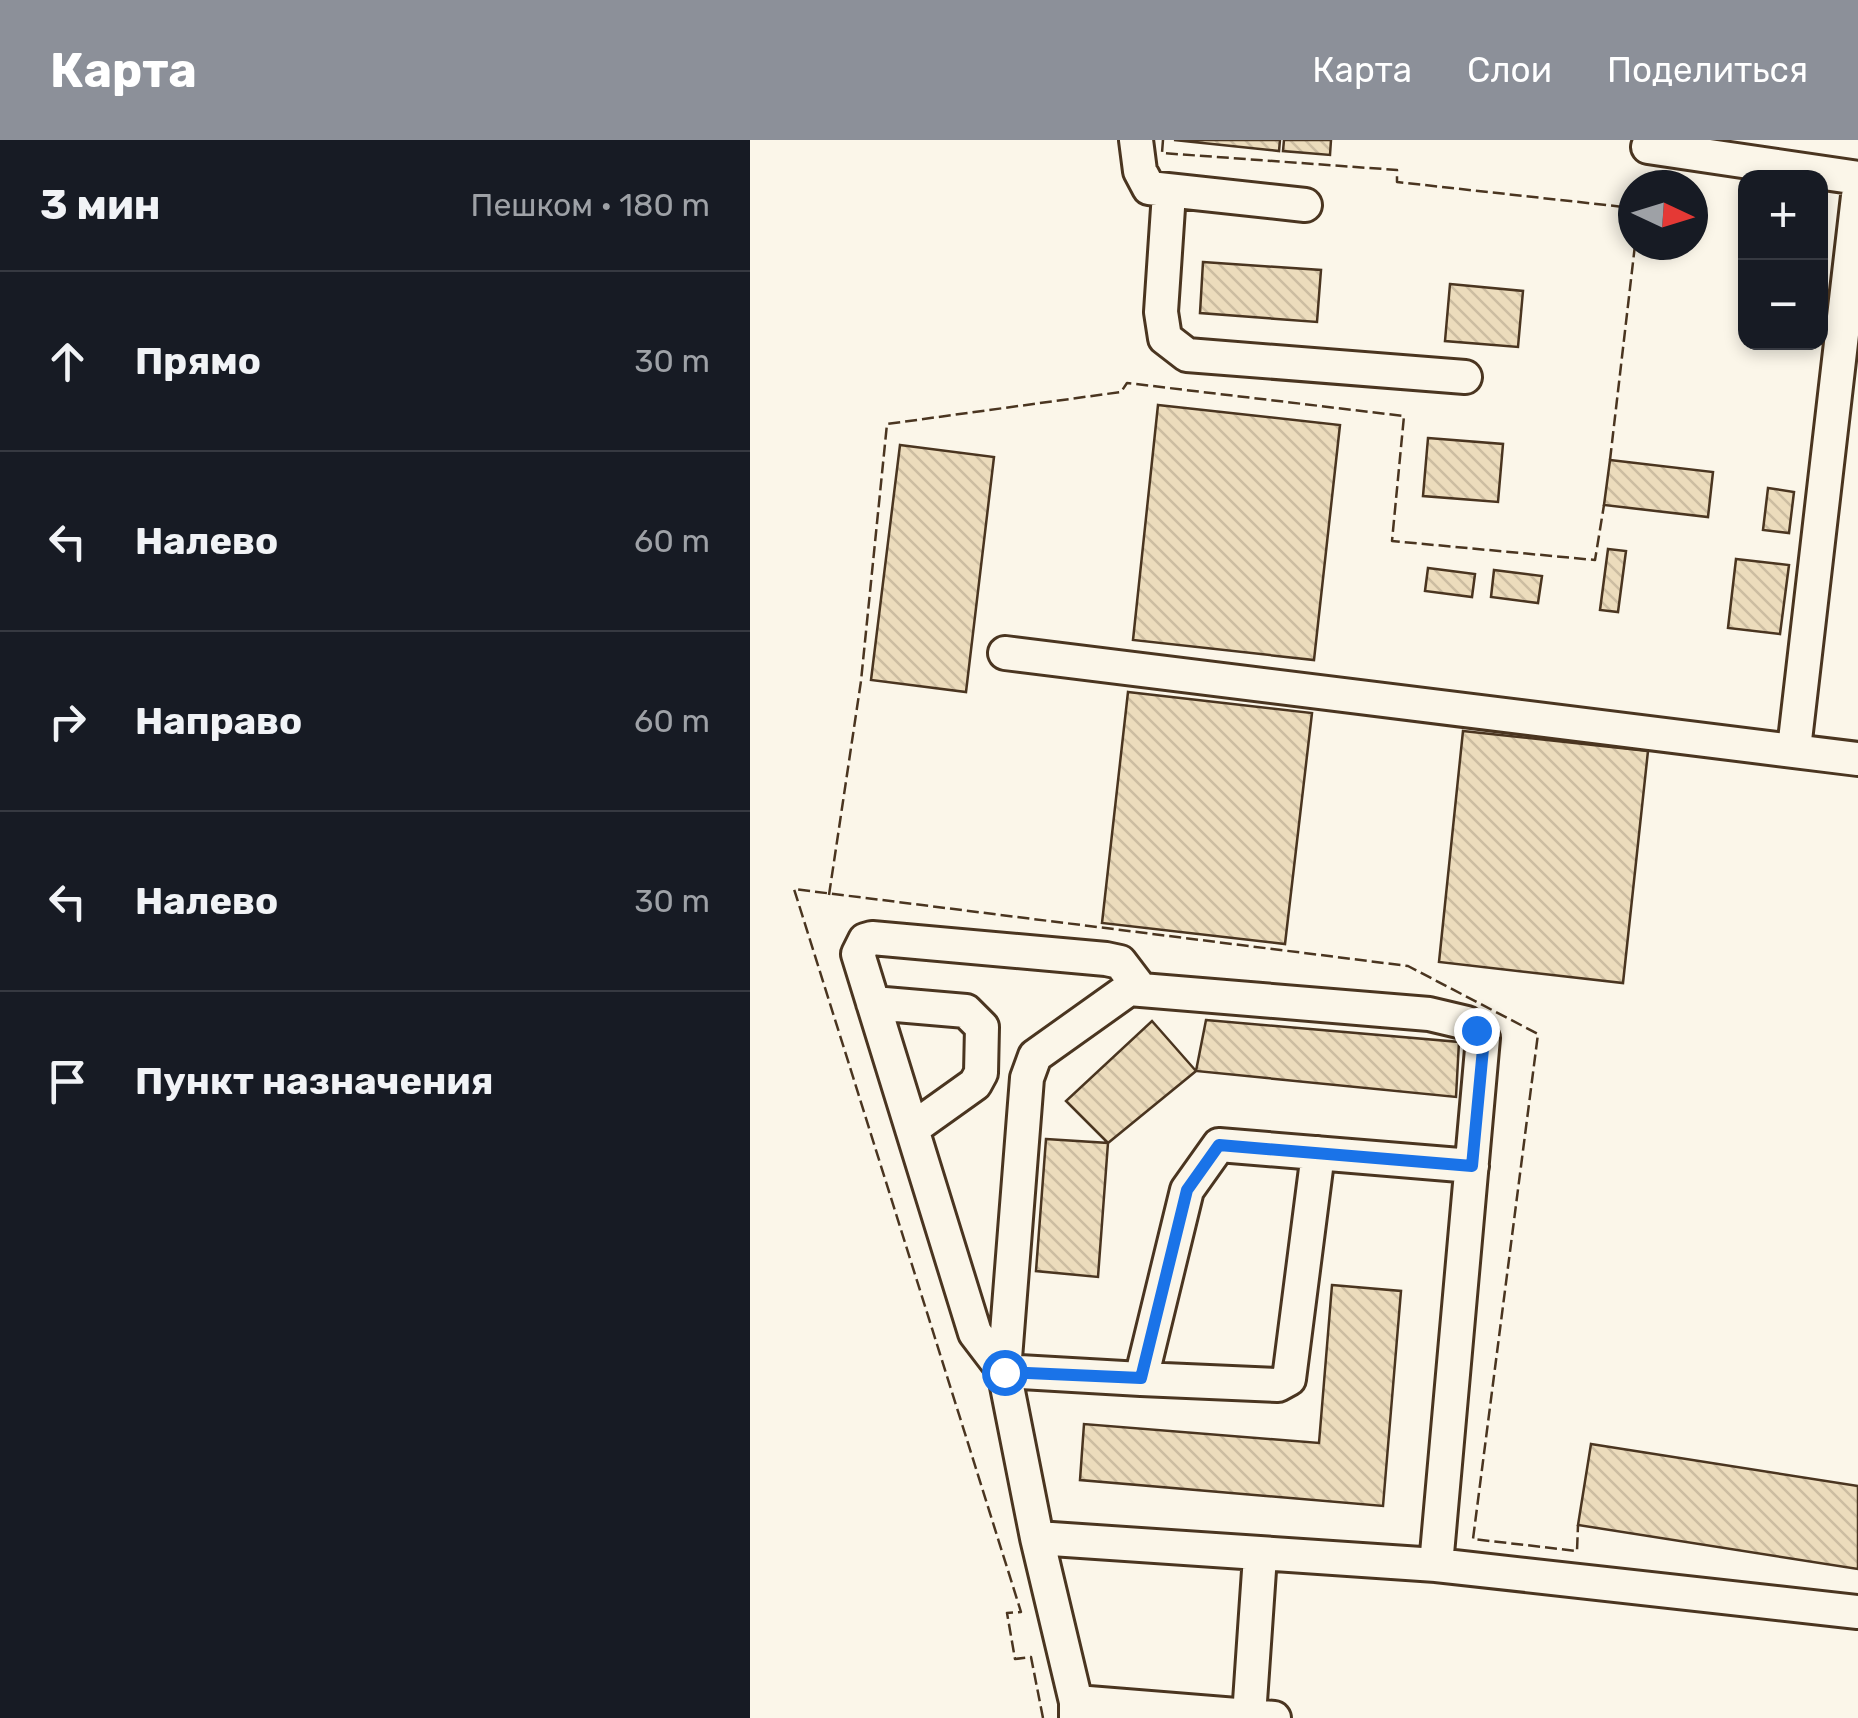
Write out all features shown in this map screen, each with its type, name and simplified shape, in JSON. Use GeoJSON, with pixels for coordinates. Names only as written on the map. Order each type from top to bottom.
{"type":"FeatureCollection","features":[{"type":"Feature","properties":{"kind":"lane"},"geometry":{"type":"LineString","coordinates":[[1136,140],[1140,171],[1149,188],[1168,193],[1305,204]]}},
{"type":"Feature","properties":{"kind":"lane"},"geometry":{"type":"LineString","coordinates":[[1648,148],[1858,178]]}},
{"type":"Feature","properties":{"kind":"lane"},"geometry":{"type":"LineString","coordinates":[[1168,193],[1161,312],[1165,338],[1187,355],[1466,377]]}},
{"type":"Feature","properties":{"kind":"lane"},"geometry":{"type":"LineString","coordinates":[[1794,749],[1858,196]]}},
{"type":"Feature","properties":{"kind":"lane"},"geometry":{"type":"LineString","coordinates":[[1005,652],[1858,759]]}},
{"type":"Feature","properties":{"kind":"lane"},"geometry":{"type":"LineString","coordinates":[[1004,1372],[976,1333],[858,954],[865,940],[872,938],[1106,959],[1120,962],[1139,987]]}},
{"type":"Feature","properties":{"kind":"lane"},"geometry":{"type":"LineString","coordinates":[[1260,1556],[1262,1717],[1076,1710],[1004,1372],[1027,1078],[1035,1056],[1129,989],[1429,1014],[1467,1023],[1484,1038],[1436,1565]]}},
{"type":"Feature","properties":{"kind":"lane"},"geometry":{"type":"LineString","coordinates":[[873,1003],[966,1011],[982,1027],[980,1074],[965,1092],[912,1128]]}},
{"type":"Feature","properties":{"kind":"lane"},"geometry":{"type":"LineString","coordinates":[[980,1074],[1027,1078]]}},
{"type":"Feature","properties":{"kind":"lane"},"geometry":{"type":"LineString","coordinates":[[1141,1378],[1187,1190],[1219,1145],[1472,1166]]}},
{"type":"Feature","properties":{"kind":"lane"},"geometry":{"type":"LineString","coordinates":[[1004,1372],[1278,1386],[1289,1379],[1318,1153]]}},
{"type":"Feature","properties":{"kind":"lane"},"geometry":{"type":"LineString","coordinates":[[1037,1538],[1436,1565],[1858,1612]]}},
{"type":"Feature","properties":{"kind":"building"},"geometry":{"type":"Polygon","coordinates":[[[1174,140],[1280,140],[1279,151],[1174,140]]]}},
{"type":"Feature","properties":{"kind":"building"},"geometry":{"type":"Polygon","coordinates":[[[1284,140],[1331,140],[1330,155],[1283,151],[1284,140]]]}},
{"type":"Feature","properties":{"kind":"building"},"geometry":{"type":"Polygon","coordinates":[[[1203,262],[1321,270],[1317,322],[1200,313],[1203,262]]]}},
{"type":"Feature","properties":{"kind":"building"},"geometry":{"type":"Polygon","coordinates":[[[1450,284],[1523,291],[1518,347],[1445,341],[1450,284]]]}},
{"type":"Feature","properties":{"kind":"building"},"geometry":{"type":"Polygon","coordinates":[[[1158,405],[1340,425],[1314,660],[1133,640],[1158,405]]]}},
{"type":"Feature","properties":{"kind":"building"},"geometry":{"type":"Polygon","coordinates":[[[1428,438],[1503,444],[1498,502],[1423,496],[1428,438]]]}},
{"type":"Feature","properties":{"kind":"building"},"geometry":{"type":"Polygon","coordinates":[[[900,445],[994,457],[966,692],[871,680],[900,445]]]}},
{"type":"Feature","properties":{"kind":"building"},"geometry":{"type":"Polygon","coordinates":[[[1610,460],[1713,472],[1708,517],[1604,505],[1610,460]]]}},
{"type":"Feature","properties":{"kind":"building"},"geometry":{"type":"Polygon","coordinates":[[[1768,488],[1794,492],[1789,533],[1763,530],[1768,488]]]}},
{"type":"Feature","properties":{"kind":"building"},"geometry":{"type":"Polygon","coordinates":[[[1608,549],[1626,551],[1618,612],[1600,610],[1608,549]]]}},
{"type":"Feature","properties":{"kind":"building"},"geometry":{"type":"Polygon","coordinates":[[[1736,559],[1789,565],[1780,634],[1728,628],[1736,559]]]}},
{"type":"Feature","properties":{"kind":"building"},"geometry":{"type":"Polygon","coordinates":[[[1428,568],[1475,574],[1472,597],[1425,591],[1428,568]]]}},
{"type":"Feature","properties":{"kind":"building"},"geometry":{"type":"Polygon","coordinates":[[[1494,570],[1542,576],[1538,603],[1491,597],[1494,570]]]}},
{"type":"Feature","properties":{"kind":"building"},"geometry":{"type":"Polygon","coordinates":[[[1128,692],[1312,713],[1285,944],[1102,923],[1128,692]]]}},
{"type":"Feature","properties":{"kind":"building"},"geometry":{"type":"Polygon","coordinates":[[[1463,731],[1648,751],[1623,983],[1439,962],[1463,731]]]}},
{"type":"Feature","properties":{"kind":"building"},"geometry":{"type":"Polygon","coordinates":[[[1206,1020],[1459,1042],[1456,1097],[1196,1071],[1206,1020]]]}},
{"type":"Feature","properties":{"kind":"building"},"geometry":{"type":"Polygon","coordinates":[[[1152,1021],[1196,1071],[1108,1143],[1066,1101],[1152,1021]]]}},
{"type":"Feature","properties":{"kind":"building"},"geometry":{"type":"Polygon","coordinates":[[[1046,1139],[1108,1143],[1098,1277],[1036,1271],[1046,1139]]]}},
{"type":"Feature","properties":{"kind":"building"},"geometry":{"type":"Polygon","coordinates":[[[1332,1285],[1401,1291],[1383,1506],[1080,1480],[1084,1424],[1319,1443],[1332,1285]]]}},
{"type":"Feature","properties":{"kind":"building"},"geometry":{"type":"Polygon","coordinates":[[[1591,1444],[1858,1486],[1858,1569],[1578,1525],[1591,1444]]]}},
{"type":"Feature","properties":{"kind":"fence"},"geometry":{"type":"LineString","coordinates":[[1163,140],[1162,153],[1397,170],[1397,182],[1618,206]]}},
{"type":"Feature","properties":{"kind":"fence"},"geometry":{"type":"LineString","coordinates":[[1610,460],[1633,260]]}},
{"type":"Feature","properties":{"kind":"fence"},"geometry":{"type":"LineString","coordinates":[[829,895],[861,681],[887,424],[1121,392],[1127,383],[1404,416],[1392,541],[1595,560],[1604,505]]}},
{"type":"Feature","properties":{"kind":"fence"},"geometry":{"type":"LineString","coordinates":[[1043,1718],[1031,1657],[1015,1659],[1007,1613],[1021,1612],[794,889],[1408,966],[1538,1034],[1473,1539],[1577,1551],[1578,1525]]}},
{"type":"Feature","properties":{"kind":"route"},"geometry":{"type":"LineString","coordinates":[[1004,1372],[1141,1378],[1187,1190],[1219,1145],[1472,1166],[1484,1038],[1476,1030]]}}]}
